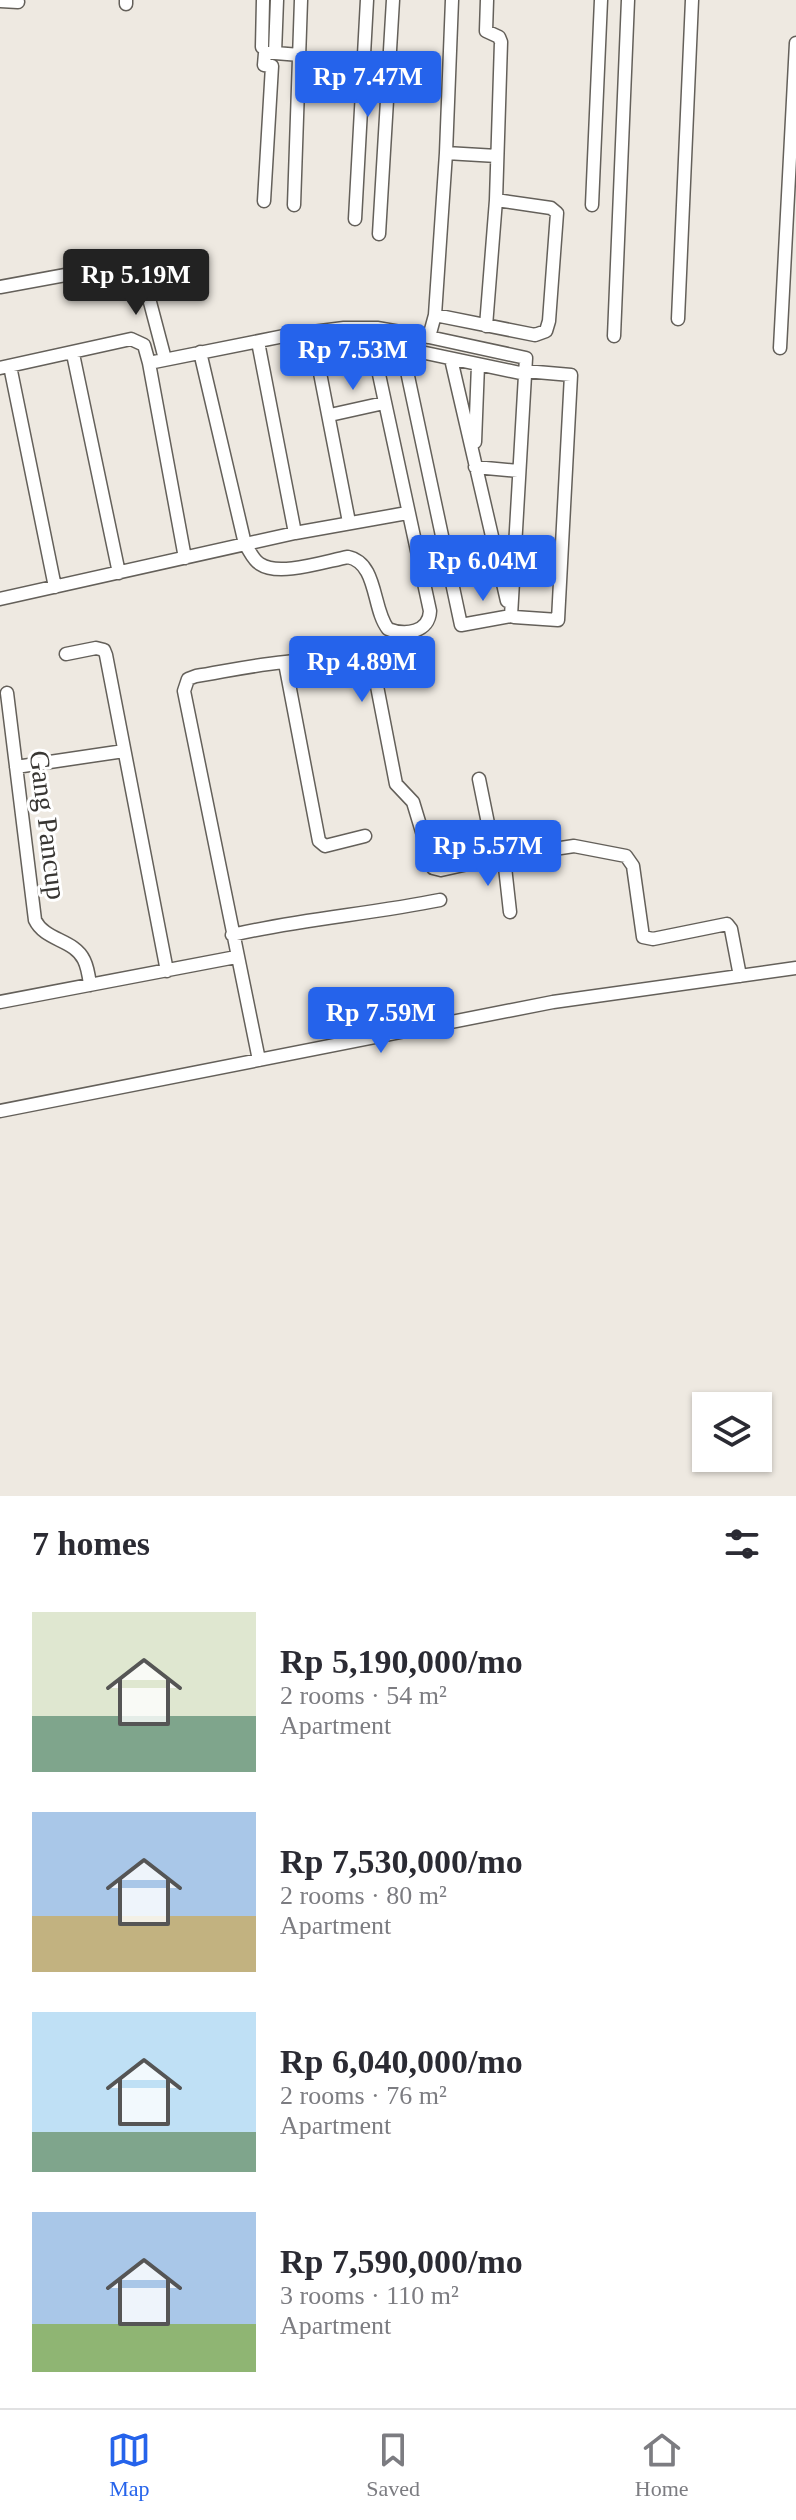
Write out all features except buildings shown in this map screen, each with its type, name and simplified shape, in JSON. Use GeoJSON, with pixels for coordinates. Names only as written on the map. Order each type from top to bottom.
{"type":"FeatureCollection","features":[{"type":"Feature","properties":{"kind":"street"},"geometry":{"type":"LineString","coordinates":[[262,47],[263,0]]}},
{"type":"Feature","properties":{"kind":"street"},"geometry":{"type":"LineString","coordinates":[[275,53],[277,0]]}},
{"type":"Feature","properties":{"kind":"street"},"geometry":{"type":"LineString","coordinates":[[294,205],[301,0]]}},
{"type":"Feature","properties":{"kind":"street"},"geometry":{"type":"LineString","coordinates":[[355,219],[367,0]]}},
{"type":"Feature","properties":{"kind":"street"},"geometry":{"type":"LineString","coordinates":[[379,234],[393,0]]}},
{"type":"Feature","properties":{"kind":"street"},"geometry":{"type":"LineString","coordinates":[[432,327],[446,153],[452,0]]}},
{"type":"Feature","properties":{"kind":"street"},"geometry":{"type":"LineString","coordinates":[[486,326],[496,200],[501,42],[499,37],[486,31],[487,0]]}},
{"type":"Feature","properties":{"kind":"street"},"geometry":{"type":"LineString","coordinates":[[592,205],[601,0]]}},
{"type":"Feature","properties":{"kind":"street"},"geometry":{"type":"LineString","coordinates":[[614,336],[628,0]]}},
{"type":"Feature","properties":{"kind":"street"},"geometry":{"type":"LineString","coordinates":[[678,319],[692,0]]}},
{"type":"Feature","properties":{"kind":"street"},"geometry":{"type":"LineString","coordinates":[[0,1],[18,2]]}},
{"type":"Feature","properties":{"kind":"street"},"geometry":{"type":"LineString","coordinates":[[780,348],[796,43]]}},
{"type":"Feature","properties":{"kind":"street"},"geometry":{"type":"LineString","coordinates":[[264,201],[272,66],[264,65],[265,53],[300,55]]}},
{"type":"Feature","properties":{"kind":"street"},"geometry":{"type":"LineString","coordinates":[[446,153],[497,156]]}},
{"type":"Feature","properties":{"kind":"street"},"geometry":{"type":"LineString","coordinates":[[149,363],[312,332],[486,326],[535,335],[546,331],[557,213],[551,208],[496,200]]}},
{"type":"Feature","properties":{"kind":"street"},"geometry":{"type":"LineString","coordinates":[[0,287],[136,262],[141,268],[165,359]]}},
{"type":"Feature","properties":{"kind":"street"},"geometry":{"type":"LineString","coordinates":[[432,327],[526,358],[512,616]]}},
{"type":"Feature","properties":{"kind":"street"},"geometry":{"type":"LineString","coordinates":[[200,352],[245,544],[255,560],[271,569],[348,557],[358,560],[373,585],[379,614],[388,629],[404,633],[418,631],[430,621],[430,611],[384,403],[373,328]]}},
{"type":"Feature","properties":{"kind":"street"},"geometry":{"type":"LineString","coordinates":[[312,332],[349,522]]}},
{"type":"Feature","properties":{"kind":"street"},"geometry":{"type":"LineString","coordinates":[[55,587],[5,367],[131,339],[144,345],[185,558]]}},
{"type":"Feature","properties":{"kind":"street"},"geometry":{"type":"LineString","coordinates":[[258,342],[295,533]]}},
{"type":"Feature","properties":{"kind":"street"},"geometry":{"type":"LineString","coordinates":[[402,348],[478,365],[571,375],[558,620],[512,616],[461,625],[402,348]]}},
{"type":"Feature","properties":{"kind":"street"},"geometry":{"type":"LineString","coordinates":[[73,354],[119,573]]}},
{"type":"Feature","properties":{"kind":"street"},"geometry":{"type":"LineString","coordinates":[[451,359],[512,616]]}},
{"type":"Feature","properties":{"kind":"street"},"geometry":{"type":"LineString","coordinates":[[474,464],[478,365]]}},
{"type":"Feature","properties":{"kind":"street"},"geometry":{"type":"LineString","coordinates":[[330,415],[384,403]]}},
{"type":"Feature","properties":{"kind":"street"},"geometry":{"type":"LineString","coordinates":[[474,464],[518,471]]}},
{"type":"Feature","properties":{"kind":"street"},"geometry":{"type":"LineString","coordinates":[[0,599],[295,533],[407,513]]}},
{"type":"Feature","properties":{"kind":"street"},"geometry":{"type":"LineString","coordinates":[[66,654],[96,648],[104,650],[167,971]]}},
{"type":"Feature","properties":{"kind":"street"},"geometry":{"type":"LineString","coordinates":[[259,1060],[236,957],[185,686],[188,679],[196,676],[324,659],[348,664],[373,676],[396,784],[413,802],[430,865],[436,870],[574,846],[626,856],[633,866],[643,937],[653,939],[727,924],[731,929],[740,976]]}},
{"type":"Feature","properties":{"kind":"street"},"geometry":{"type":"LineString","coordinates":[[285,663],[319,841],[325,846],[365,836]]}},
{"type":"Feature","properties":{"kind":"street","name":"Gang Pancup"},"geometry":{"type":"LineString","coordinates":[[7,693],[35,920],[41,930],[64,941],[83,956],[90,985]]}},
{"type":"Feature","properties":{"kind":"street"},"geometry":{"type":"LineString","coordinates":[[16,767],[124,751]]}},
{"type":"Feature","properties":{"kind":"street"},"geometry":{"type":"LineString","coordinates":[[479,779],[500,858],[510,912]]}},
{"type":"Feature","properties":{"kind":"street"},"geometry":{"type":"LineString","coordinates":[[232,935],[283,923],[440,900]]}},
{"type":"Feature","properties":{"kind":"street"},"geometry":{"type":"LineString","coordinates":[[0,1002],[236,957]]}},
{"type":"Feature","properties":{"kind":"street"},"geometry":{"type":"LineString","coordinates":[[0,1111],[553,1002],[796,968]]}}]}
